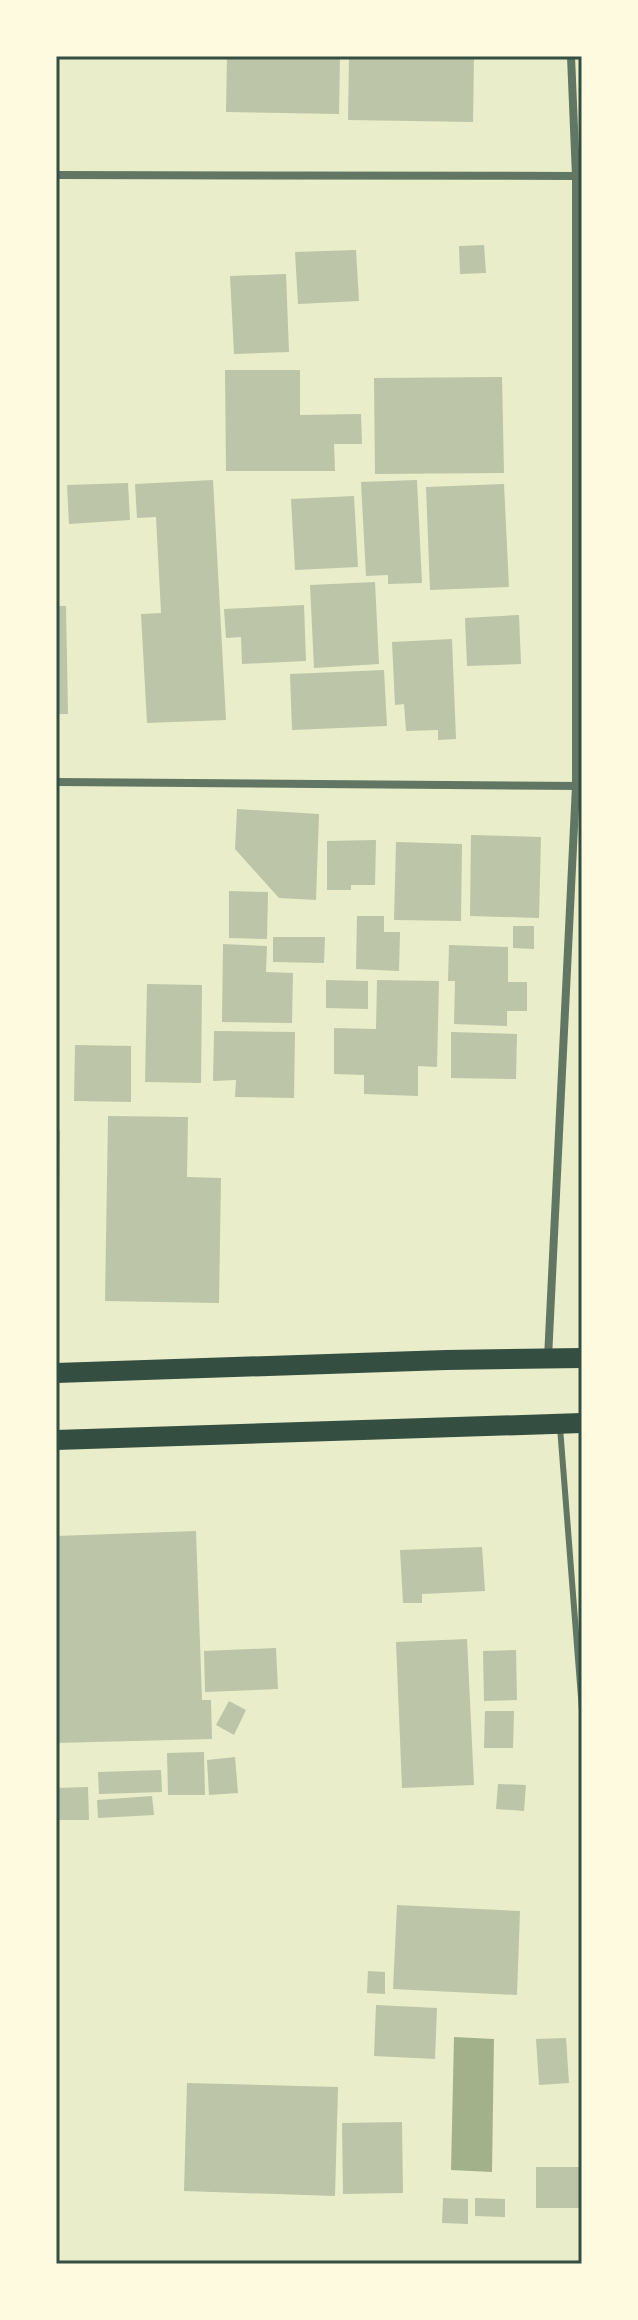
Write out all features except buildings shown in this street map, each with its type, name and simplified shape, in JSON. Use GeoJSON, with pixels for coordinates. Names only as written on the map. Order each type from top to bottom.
{"type":"FeatureCollection","features":[{"type":"Feature","properties":{"kind":"main road"},"geometry":{"type":"LineString","coordinates":[[56,1373],[582,1358]]}},
{"type":"Feature","properties":{"kind":"main road"},"geometry":{"type":"LineString","coordinates":[[56,1440],[582,1423]]}},
{"type":"Feature","properties":{"kind":"street"},"geometry":{"type":"LineString","coordinates":[[548,1358],[579,786],[576,176],[571,56]]}},
{"type":"Feature","properties":{"kind":"street"},"geometry":{"type":"LineString","coordinates":[[56,175],[576,176]]}},
{"type":"Feature","properties":{"kind":"street"},"geometry":{"type":"LineString","coordinates":[[56,782],[579,786]]}},
{"type":"Feature","properties":{"kind":"lane"},"geometry":{"type":"LineString","coordinates":[[560,1424],[582,1710]]}},
{"type":"Feature","properties":{"kind":"shaded area"},"geometry":{"type":"Polygon","coordinates":[[[454,2037],[494,2039],[492,2172],[451,2170],[454,2037]]]}}]}
